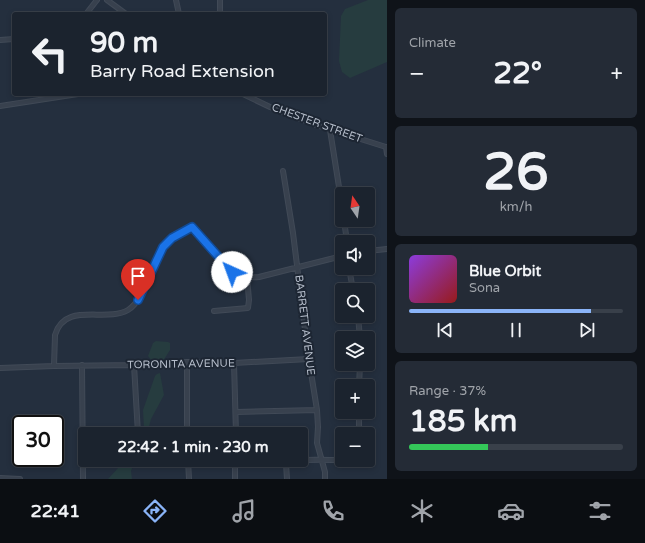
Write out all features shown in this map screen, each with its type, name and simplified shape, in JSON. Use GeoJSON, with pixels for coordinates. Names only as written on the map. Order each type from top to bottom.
{"type":"FeatureCollection","features":[{"type":"Feature","properties":{"kind":"street"},"geometry":{"type":"LineString","coordinates":[[88,12],[97,0]]}},
{"type":"Feature","properties":{"kind":"street"},"geometry":{"type":"LineString","coordinates":[[107,0],[123,12]]}},
{"type":"Feature","properties":{"kind":"street"},"geometry":{"type":"LineString","coordinates":[[176,0],[179,12]]}},
{"type":"Feature","properties":{"kind":"street"},"geometry":{"type":"LineString","coordinates":[[220,0],[220,12]]}},
{"type":"Feature","properties":{"kind":"street"},"geometry":{"type":"LineString","coordinates":[[0,40],[12,39]]}},
{"type":"Feature","properties":{"kind":"street"},"geometry":{"type":"LineString","coordinates":[[0,106],[65,96]]}},
{"type":"Feature","properties":{"kind":"street","name":"CHESTER STREET"},"geometry":{"type":"LineString","coordinates":[[247,96],[270,107],[330,130],[386,147],[387,154]]}},
{"type":"Feature","properties":{"kind":"street"},"geometry":{"type":"LineString","coordinates":[[330,130],[339,187]]}},
{"type":"Feature","properties":{"kind":"street","name":"BARRETT AVENUE"},"geometry":{"type":"LineString","coordinates":[[283,171],[298,266],[309,359],[317,410],[317,443],[325,472],[325,479]]}},
{"type":"Feature","properties":{"kind":"street"},"geometry":{"type":"LineString","coordinates":[[54,366],[54,339],[58,327],[63,321],[70,317],[80,315],[116,314],[129,310],[138,300],[163,247],[172,238],[192,227],[231,271],[237,275],[259,277],[335,258]]}},
{"type":"Feature","properties":{"kind":"street"},"geometry":{"type":"LineString","coordinates":[[375,250],[387,249]]}},
{"type":"Feature","properties":{"kind":"street"},"geometry":{"type":"LineString","coordinates":[[214,311],[248,308],[247,277]]}},
{"type":"Feature","properties":{"kind":"street","name":"TORONITA AVENUE"},"geometry":{"type":"LineString","coordinates":[[0,368],[134,365],[187,362],[234,363],[309,359]]}},
{"type":"Feature","properties":{"kind":"street"},"geometry":{"type":"LineString","coordinates":[[187,362],[187,427]]}},
{"type":"Feature","properties":{"kind":"street"},"geometry":{"type":"LineString","coordinates":[[234,363],[236,427]]}},
{"type":"Feature","properties":{"kind":"street"},"geometry":{"type":"LineString","coordinates":[[134,365],[138,427]]}},
{"type":"Feature","properties":{"kind":"street"},"geometry":{"type":"LineString","coordinates":[[82,366],[82,479]]}},
{"type":"Feature","properties":{"kind":"street"},"geometry":{"type":"LineString","coordinates":[[236,412],[317,410]]}},
{"type":"Feature","properties":{"kind":"street"},"geometry":{"type":"LineString","coordinates":[[287,479],[286,465],[288,462],[306,460],[335,460]]}},
{"type":"Feature","properties":{"kind":"street"},"geometry":{"type":"LineString","coordinates":[[188,467],[188,479]]}},
{"type":"Feature","properties":{"kind":"street"},"geometry":{"type":"LineString","coordinates":[[235,467],[235,479]]}},
{"type":"Feature","properties":{"kind":"street"},"geometry":{"type":"LineString","coordinates":[[0,478],[20,479]]}},
{"type":"Feature","properties":{"kind":"green space"},"geometry":{"type":"Polygon","coordinates":[[[368,0],[387,0],[387,62],[350,78],[342,72],[339,61],[341,16],[345,9],[368,0]]]}},
{"type":"Feature","properties":{"kind":"green space"},"geometry":{"type":"Polygon","coordinates":[[[156,341],[170,343],[170,350],[163,361],[152,361],[148,356],[153,343],[156,341]]]}},
{"type":"Feature","properties":{"kind":"green space"},"geometry":{"type":"Polygon","coordinates":[[[160,373],[164,395],[151,419],[149,427],[144,427],[143,410],[157,374],[160,373]]]}},
{"type":"Feature","properties":{"kind":"green space"},"geometry":{"type":"Polygon","coordinates":[[[119,467],[132,467],[131,471],[132,479],[108,479],[119,467]]]}},
{"type":"Feature","properties":{"kind":"route"},"geometry":{"type":"LineString","coordinates":[[138,300],[163,247],[172,238],[192,227],[232,272]]}}]}
